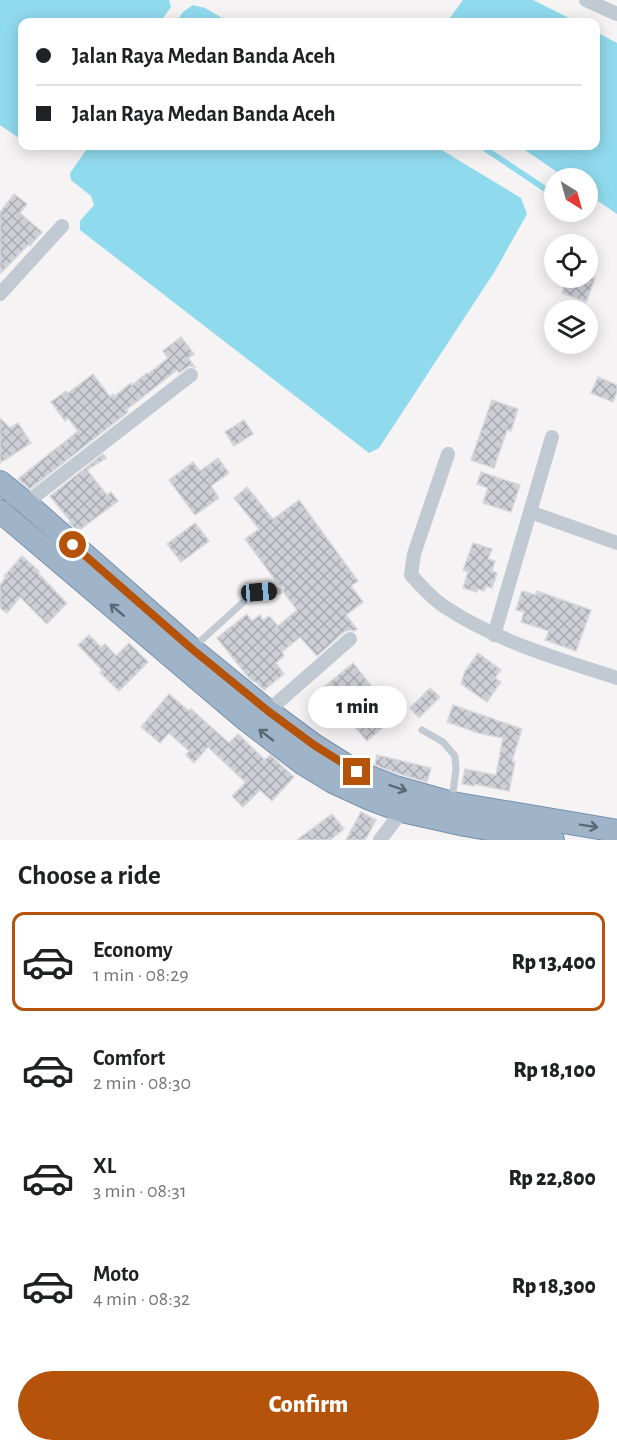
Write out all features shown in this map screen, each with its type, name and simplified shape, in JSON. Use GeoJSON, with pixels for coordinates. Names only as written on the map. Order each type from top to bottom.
{"type":"FeatureCollection","features":[{"type":"Feature","properties":{"kind":"highway"},"geometry":{"type":"LineString","coordinates":[[0,482],[192,649],[268,711],[296,745],[333,782],[370,800],[402,811],[465,825],[497,835],[553,840]]}},
{"type":"Feature","properties":{"kind":"highway"},"geometry":{"type":"LineString","coordinates":[[0,511],[245,719],[296,745],[392,786],[452,803],[617,831]]}},
{"type":"Feature","properties":{"kind":"street"},"geometry":{"type":"LineString","coordinates":[[586,0],[617,14]]}},
{"type":"Feature","properties":{"kind":"street"},"geometry":{"type":"LineString","coordinates":[[0,294],[62,226]]}},
{"type":"Feature","properties":{"kind":"street"},"geometry":{"type":"LineString","coordinates":[[26,503],[191,375]]}},
{"type":"Feature","properties":{"kind":"street"},"geometry":{"type":"LineString","coordinates":[[494,634],[552,437]]}},
{"type":"Feature","properties":{"kind":"street"},"geometry":{"type":"LineString","coordinates":[[448,454],[414,554],[411,575],[444,606],[494,634],[617,678]]}},
{"type":"Feature","properties":{"kind":"street"},"geometry":{"type":"LineString","coordinates":[[530,512],[617,543]]}},
{"type":"Feature","properties":{"kind":"street"},"geometry":{"type":"LineString","coordinates":[[268,711],[350,639]]}},
{"type":"Feature","properties":{"kind":"street"},"geometry":{"type":"LineString","coordinates":[[380,840],[402,811]]}},
{"type":"Feature","properties":{"kind":"lane"},"geometry":{"type":"LineString","coordinates":[[192,649],[250,596],[259,592],[279,591]]}},
{"type":"Feature","properties":{"kind":"lane"},"geometry":{"type":"LineString","coordinates":[[422,730],[443,742],[456,756],[452,803]]}},
{"type":"Feature","properties":{"kind":"water"},"geometry":{"type":"Polygon","coordinates":[[[0,0],[169,0],[171,7],[163,18],[18,18],[18,137],[0,125],[0,0]]]}},
{"type":"Feature","properties":{"kind":"water"},"geometry":{"type":"Polygon","coordinates":[[[463,0],[533,0],[569,18],[450,18],[463,0]]]}},
{"type":"Feature","properties":{"kind":"water"},"geometry":{"type":"Polygon","coordinates":[[[193,5],[205,8],[222,18],[179,18],[193,5]]]}},
{"type":"Feature","properties":{"kind":"water"},"geometry":{"type":"Polygon","coordinates":[[[600,34],[617,43],[617,214],[598,201],[598,168],[551,168],[525,150],[600,150],[600,34]]]}},
{"type":"Feature","properties":{"kind":"water"},"geometry":{"type":"Polygon","coordinates":[[[86,150],[442,150],[521,198],[527,214],[495,271],[379,448],[369,453],[80,230],[80,221],[94,205],[91,196],[71,180],[70,173],[86,150]]]}},
{"type":"Feature","properties":{"kind":"water"},"geometry":{"type":"Polygon","coordinates":[[[482,150],[492,150],[544,185],[544,192],[482,150]]]}},
{"type":"Feature","properties":{"kind":"building"},"geometry":{"type":"Polygon","coordinates":[[[14,194],[27,204],[20,213],[42,232],[0,274],[0,212],[14,194]]]}},
{"type":"Feature","properties":{"kind":"building"},"geometry":{"type":"Polygon","coordinates":[[[564,288],[591,288],[587,300],[562,293],[564,288]]]}},
{"type":"Feature","properties":{"kind":"building"},"geometry":{"type":"Polygon","coordinates":[[[181,337],[194,354],[188,358],[195,367],[189,366],[179,373],[177,370],[126,410],[128,412],[30,489],[18,479],[78,431],[68,418],[65,421],[51,402],[66,391],[68,393],[93,374],[110,397],[113,394],[115,396],[168,358],[163,351],[181,337]]]}},
{"type":"Feature","properties":{"kind":"building"},"geometry":{"type":"Polygon","coordinates":[[[598,377],[617,385],[613,402],[591,393],[598,377]]]}},
{"type":"Feature","properties":{"kind":"building"},"geometry":{"type":"Polygon","coordinates":[[[492,400],[518,409],[511,431],[507,430],[494,468],[471,460],[492,400]]]}},
{"type":"Feature","properties":{"kind":"building"},"geometry":{"type":"Polygon","coordinates":[[[0,418],[10,428],[18,423],[31,443],[0,463],[0,418]]]}},
{"type":"Feature","properties":{"kind":"building"},"geometry":{"type":"Polygon","coordinates":[[[244,420],[253,434],[234,446],[225,432],[244,420]]]}},
{"type":"Feature","properties":{"kind":"building"},"geometry":{"type":"Polygon","coordinates":[[[103,454],[106,458],[87,470],[107,495],[111,492],[118,501],[78,531],[69,523],[71,522],[50,496],[103,454]]]}},
{"type":"Feature","properties":{"kind":"building"},"geometry":{"type":"Polygon","coordinates":[[[218,458],[229,473],[211,486],[219,498],[195,515],[169,480],[193,462],[200,471],[218,458]]]}},
{"type":"Feature","properties":{"kind":"building"},"geometry":{"type":"Polygon","coordinates":[[[481,472],[520,485],[511,512],[483,503],[488,488],[477,484],[481,472]]]}},
{"type":"Feature","properties":{"kind":"building"},"geometry":{"type":"Polygon","coordinates":[[[247,487],[273,519],[299,500],[358,581],[351,586],[363,602],[346,615],[357,629],[344,632],[317,656],[300,637],[282,652],[284,656],[276,663],[284,674],[264,690],[249,678],[217,638],[247,614],[252,621],[260,615],[263,620],[269,616],[278,626],[297,610],[245,539],[259,529],[234,498],[247,487]]]}},
{"type":"Feature","properties":{"kind":"building"},"geometry":{"type":"Polygon","coordinates":[[[195,523],[209,541],[181,562],[167,544],[195,523]]]}},
{"type":"Feature","properties":{"kind":"building"},"geometry":{"type":"Polygon","coordinates":[[[473,543],[492,549],[488,559],[495,561],[492,571],[497,573],[492,588],[486,586],[484,591],[478,589],[477,592],[463,588],[468,572],[463,570],[473,543]]]}},
{"type":"Feature","properties":{"kind":"building"},"geometry":{"type":"Polygon","coordinates":[[[22,556],[39,571],[38,573],[67,603],[47,624],[20,597],[7,613],[0,608],[0,585],[6,577],[4,576],[22,556]]]}},
{"type":"Feature","properties":{"kind":"building"},"geometry":{"type":"Polygon","coordinates":[[[522,591],[536,595],[537,591],[591,610],[576,651],[545,640],[549,631],[521,622],[524,612],[516,610],[522,591]]]}},
{"type":"Feature","properties":{"kind":"building"},"geometry":{"type":"Polygon","coordinates":[[[89,635],[101,647],[105,644],[116,656],[129,643],[148,662],[119,691],[100,673],[102,670],[78,645],[89,635]]]}},
{"type":"Feature","properties":{"kind":"building"},"geometry":{"type":"Polygon","coordinates":[[[478,653],[501,670],[495,678],[501,682],[487,702],[461,684],[465,671],[478,653]]]}},
{"type":"Feature","properties":{"kind":"building"},"geometry":{"type":"Polygon","coordinates":[[[353,663],[372,687],[352,703],[367,722],[390,703],[399,714],[367,741],[344,714],[341,716],[333,706],[326,712],[317,702],[324,697],[319,691],[353,663]]]}},
{"type":"Feature","properties":{"kind":"building"},"geometry":{"type":"Polygon","coordinates":[[[430,688],[440,697],[419,718],[410,708],[430,688]]]}},
{"type":"Feature","properties":{"kind":"building"},"geometry":{"type":"Polygon","coordinates":[[[169,694],[189,711],[191,709],[229,743],[238,734],[265,760],[270,755],[294,777],[272,801],[260,790],[243,807],[232,796],[245,783],[244,781],[208,747],[194,763],[186,755],[189,751],[169,733],[160,743],[141,727],[169,694]]]}},
{"type":"Feature","properties":{"kind":"building"},"geometry":{"type":"Polygon","coordinates":[[[453,705],[522,729],[512,761],[515,762],[509,791],[462,784],[465,769],[496,775],[503,738],[473,732],[447,722],[453,705]]]}},
{"type":"Feature","properties":{"kind":"building"},"geometry":{"type":"Polygon","coordinates":[[[377,755],[431,768],[427,782],[375,765],[377,755]]]}},
{"type":"Feature","properties":{"kind":"building"},"geometry":{"type":"Polygon","coordinates":[[[361,812],[376,820],[365,840],[346,840],[361,812]]]}},
{"type":"Feature","properties":{"kind":"building"},"geometry":{"type":"Polygon","coordinates":[[[332,814],[344,829],[330,840],[297,840],[332,814]]]}},
{"type":"Feature","properties":{"kind":"route"},"geometry":{"type":"LineString","coordinates":[[73,545],[192,649],[268,711],[314,745],[357,772]]}}]}
